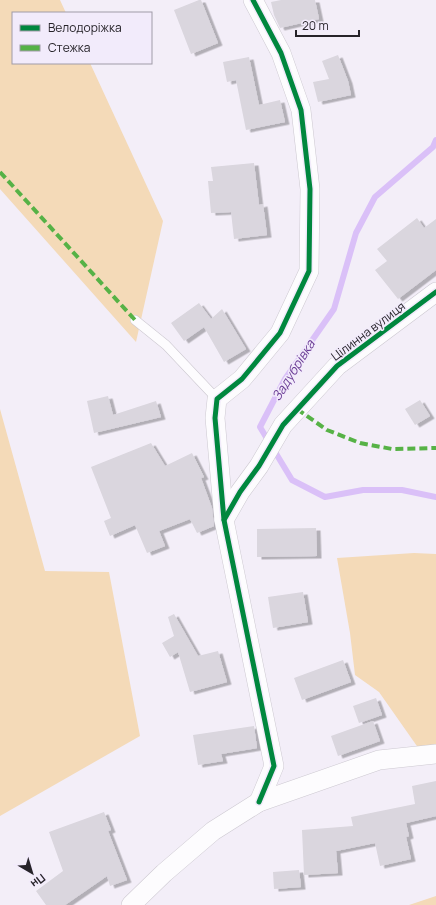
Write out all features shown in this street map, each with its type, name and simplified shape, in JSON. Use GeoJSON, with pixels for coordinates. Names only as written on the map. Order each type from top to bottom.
{"type":"FeatureCollection","features":[{"type":"Feature","properties":{"kind":"street"},"geometry":{"type":"LineString","coordinates":[[253,0],[281,52],[301,110],[310,189],[309,271],[280,333],[242,379],[217,399],[215,418],[224,520],[274,766],[259,802]]}},
{"type":"Feature","properties":{"kind":"street","name":"Цілинна вулиця"},"geometry":{"type":"LineString","coordinates":[[224,520],[240,492],[259,466],[283,425],[337,366],[436,292]]}},
{"type":"Feature","properties":{"kind":"street"},"geometry":{"type":"LineString","coordinates":[[131,905],[164,873],[213,831],[259,802],[379,760],[436,754]]}},
{"type":"Feature","properties":{"kind":"lane"},"geometry":{"type":"LineString","coordinates":[[135,320],[166,345],[217,399]]}},
{"type":"Feature","properties":{"kind":"shaded area"},"geometry":{"type":"Polygon","coordinates":[[[0,0],[60,0],[66,12],[12,12],[12,64],[90,64],[163,221],[136,342],[0,189],[0,0]]]}},
{"type":"Feature","properties":{"kind":"shaded area"},"geometry":{"type":"Polygon","coordinates":[[[0,409],[45,571],[109,572],[140,736],[0,816],[0,409]]]}},
{"type":"Feature","properties":{"kind":"shaded area"},"geometry":{"type":"Polygon","coordinates":[[[414,553],[436,554],[436,747],[419,749],[379,692],[355,675],[350,633],[337,558],[414,553]]]}},
{"type":"Feature","properties":{"kind":"shaded area"},"geometry":{"type":"Polygon","coordinates":[[[436,896],[436,905],[409,905],[436,896]]]}},
{"type":"Feature","properties":{"kind":"building"},"geometry":{"type":"Polygon","coordinates":[[[201,0],[218,43],[191,54],[174,10],[201,0]]]}},
{"type":"Feature","properties":{"kind":"building"},"geometry":{"type":"Polygon","coordinates":[[[281,0],[315,0],[319,19],[280,28],[274,15],[271,2],[281,0]]]}},
{"type":"Feature","properties":{"kind":"building"},"geometry":{"type":"Polygon","coordinates":[[[338,55],[348,81],[351,95],[318,102],[313,82],[329,79],[322,61],[338,55]]]}},
{"type":"Feature","properties":{"kind":"building"},"geometry":{"type":"Polygon","coordinates":[[[249,57],[259,105],[280,100],[285,122],[246,130],[236,80],[227,82],[223,62],[249,57]]]}},
{"type":"Feature","properties":{"kind":"building"},"geometry":{"type":"Polygon","coordinates":[[[254,163],[259,205],[263,204],[267,235],[234,239],[231,212],[211,213],[208,181],[213,181],[211,167],[254,163]]]}},
{"type":"Feature","properties":{"kind":"building"},"geometry":{"type":"Polygon","coordinates":[[[417,218],[424,228],[436,219],[436,270],[398,299],[375,270],[387,261],[377,249],[417,218]]]}},
{"type":"Feature","properties":{"kind":"building"},"geometry":{"type":"Polygon","coordinates":[[[199,303],[211,319],[222,309],[246,349],[224,362],[204,327],[184,341],[171,323],[199,303]]]}},
{"type":"Feature","properties":{"kind":"building"},"geometry":{"type":"Polygon","coordinates":[[[108,396],[113,415],[156,401],[161,417],[94,433],[87,401],[108,396]]]}},
{"type":"Feature","properties":{"kind":"building"},"geometry":{"type":"Polygon","coordinates":[[[420,400],[430,416],[415,425],[405,409],[420,400]]]}},
{"type":"Feature","properties":{"kind":"building"},"geometry":{"type":"Polygon","coordinates":[[[151,443],[165,466],[192,453],[204,477],[201,478],[212,508],[214,526],[197,533],[190,519],[159,531],[165,546],[147,553],[135,525],[110,536],[104,521],[111,518],[91,467],[151,443]]]}},
{"type":"Feature","properties":{"kind":"building"},"geometry":{"type":"Polygon","coordinates":[[[316,528],[317,556],[257,557],[257,529],[316,528]]]}},
{"type":"Feature","properties":{"kind":"building"},"geometry":{"type":"Polygon","coordinates":[[[303,592],[308,622],[273,628],[268,597],[303,592]]]}},
{"type":"Feature","properties":{"kind":"building"},"geometry":{"type":"Polygon","coordinates":[[[174,614],[198,656],[218,651],[227,682],[190,692],[178,652],[170,657],[162,643],[174,636],[168,617],[174,614]]]}},
{"type":"Feature","properties":{"kind":"building"},"geometry":{"type":"Polygon","coordinates":[[[343,660],[351,682],[302,700],[294,678],[343,660]]]}},
{"type":"Feature","properties":{"kind":"building"},"geometry":{"type":"Polygon","coordinates":[[[376,698],[382,715],[359,723],[353,706],[376,698]]]}},
{"type":"Feature","properties":{"kind":"building"},"geometry":{"type":"Polygon","coordinates":[[[373,721],[380,741],[338,756],[331,736],[373,721]]]}},
{"type":"Feature","properties":{"kind":"building"},"geometry":{"type":"Polygon","coordinates":[[[254,726],[257,748],[221,754],[223,761],[198,765],[193,735],[254,726]]]}},
{"type":"Feature","properties":{"kind":"building"},"geometry":{"type":"Polygon","coordinates":[[[436,781],[436,816],[406,823],[409,836],[406,837],[411,859],[380,866],[375,843],[336,851],[338,873],[304,875],[302,830],[353,826],[351,817],[415,804],[412,786],[436,781]]]}},
{"type":"Feature","properties":{"kind":"building"},"geometry":{"type":"Polygon","coordinates":[[[104,812],[111,830],[108,831],[127,880],[110,886],[107,876],[65,905],[46,905],[36,891],[63,871],[49,832],[104,812]]]}},
{"type":"Feature","properties":{"kind":"building"},"geometry":{"type":"Polygon","coordinates":[[[299,870],[301,887],[274,889],[273,872],[299,870]]]}},
{"type":"Feature","properties":{"kind":"waterway","name":"Задубрівка"},"geometry":{"type":"LineString","coordinates":[[436,140],[433,147],[375,197],[356,233],[334,309],[285,379],[260,427],[292,480],[325,497],[363,490],[402,490],[436,497]]}},
{"type":"Feature","properties":{"kind":"marked path"},"geometry":{"type":"LineString","coordinates":[[0,172],[135,320]]}},
{"type":"Feature","properties":{"kind":"marked path"},"geometry":{"type":"LineString","coordinates":[[297,409],[327,430],[360,443],[392,449],[436,448]]}},
{"type":"Feature","properties":{"kind":"cycle path"},"geometry":{"type":"LineString","coordinates":[[224,520],[215,418],[217,399],[242,379],[280,333],[309,271],[310,189],[301,110],[281,53],[253,0]]}},
{"type":"Feature","properties":{"kind":"cycle path"},"geometry":{"type":"LineString","coordinates":[[259,802],[274,766],[224,520],[240,492],[259,466],[283,425],[337,366],[436,292]]}}]}
